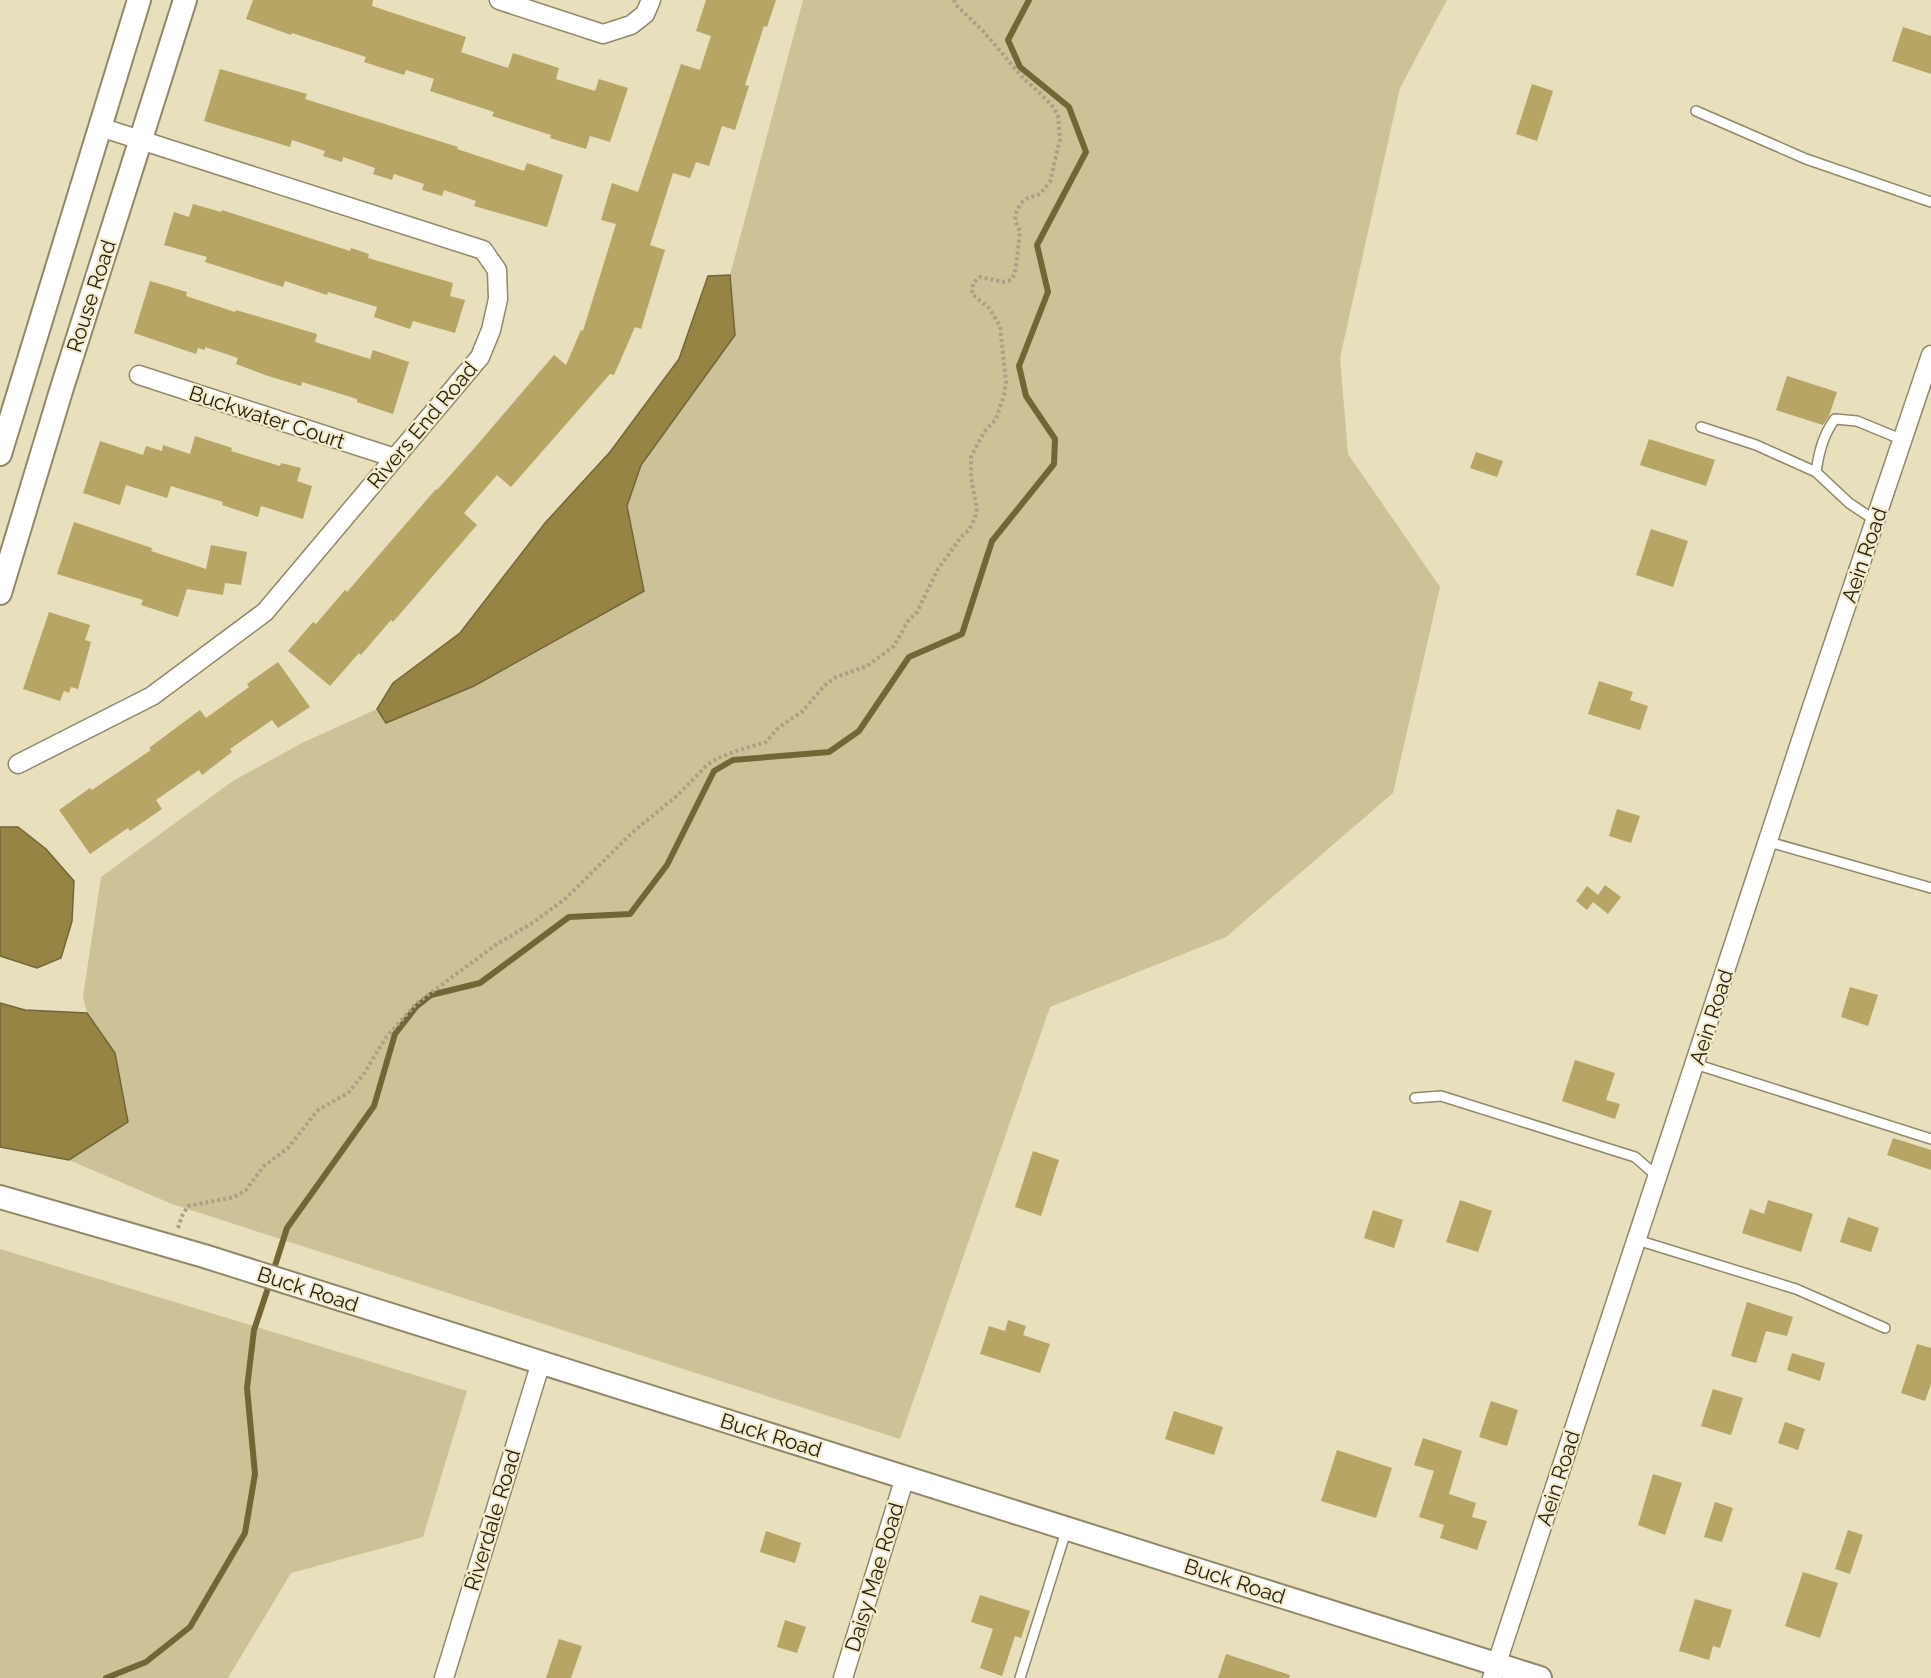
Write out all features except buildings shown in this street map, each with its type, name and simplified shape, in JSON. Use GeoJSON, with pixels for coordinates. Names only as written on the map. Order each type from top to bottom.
{"type":"FeatureCollection","features":[{"type":"Feature","properties":{"kind":"street","name":"Rouse Road"},"geometry":{"type":"LineString","coordinates":[[0,454],[139,0]]}},
{"type":"Feature","properties":{"kind":"street","name":"Rouse Road"},"geometry":{"type":"LineString","coordinates":[[0,593],[61,391],[185,0]]}},
{"type":"Feature","properties":{"kind":"street"},"geometry":{"type":"LineString","coordinates":[[499,0],[603,34],[631,25],[645,14],[651,0]]}},
{"type":"Feature","properties":{"kind":"street","name":"Rivers End Road"},"geometry":{"type":"LineString","coordinates":[[18,764],[152,696],[264,612],[480,357],[491,330],[498,299],[497,270],[483,250],[100,127]]}},
{"type":"Feature","properties":{"kind":"street","name":"Aein Road"},"geometry":{"type":"LineString","coordinates":[[1494,1671],[1810,713],[1931,356]]}},
{"type":"Feature","properties":{"kind":"street","name":"Buckwater Court"},"geometry":{"type":"LineString","coordinates":[[139,375],[395,459]]}},
{"type":"Feature","properties":{"kind":"street","name":"Buck Road"},"geometry":{"type":"LineString","coordinates":[[0,1197],[204,1256],[1067,1528],[1494,1671],[1540,1678]]}},
{"type":"Feature","properties":{"kind":"street","name":"Riverdale Road"},"geometry":{"type":"LineString","coordinates":[[444,1678],[541,1362]]}},
{"type":"Feature","properties":{"kind":"street","name":"Daisy Mae Road"},"geometry":{"type":"LineString","coordinates":[[843,1678],[905,1477]]}},
{"type":"Feature","properties":{"kind":"lane"},"geometry":{"type":"LineString","coordinates":[[1696,111],[1806,159],[1931,202]]}},
{"type":"Feature","properties":{"kind":"lane"},"geometry":{"type":"LineString","coordinates":[[1816,472],[1818,455],[1827,430],[1835,419],[1857,421],[1903,440]]}},
{"type":"Feature","properties":{"kind":"lane"},"geometry":{"type":"LineString","coordinates":[[1701,427],[1756,445],[1816,472],[1849,503],[1876,521]]}},
{"type":"Feature","properties":{"kind":"lane"},"geometry":{"type":"LineString","coordinates":[[1769,842],[1931,888]]}},
{"type":"Feature","properties":{"kind":"lane"},"geometry":{"type":"LineString","coordinates":[[1695,1064],[1931,1139]]}},
{"type":"Feature","properties":{"kind":"lane"},"geometry":{"type":"LineString","coordinates":[[1415,1098],[1441,1096],[1635,1157],[1658,1177]]}},
{"type":"Feature","properties":{"kind":"lane"},"geometry":{"type":"LineString","coordinates":[[1637,1240],[1796,1289],[1884,1328]]}},
{"type":"Feature","properties":{"kind":"lane"},"geometry":{"type":"LineString","coordinates":[[1020,1678],[1067,1528]]}},
{"type":"Feature","properties":{"kind":"path"},"geometry":{"type":"LineString","coordinates":[[176,1232],[188,1206],[234,1197],[246,1190],[264,1166],[288,1148],[318,1110],[348,1093],[363,1075],[387,1036],[417,1003],[497,944],[565,899],[634,831],[679,794],[700,771],[718,758],[766,742],[778,728],[803,711],[823,687],[834,678],[867,666],[894,646],[908,621],[916,612],[938,569],[961,537],[969,530],[976,509],[971,478],[971,457],[984,432],[996,419],[1004,395],[1005,382],[1000,326],[989,308],[972,294],[973,283],[980,277],[1003,282],[1011,280],[1015,274],[1020,232],[1015,220],[1018,207],[1028,198],[1040,194],[1050,182],[1060,139],[1058,116],[1054,108],[983,31],[958,8],[954,0]]}},
{"type":"Feature","properties":{"kind":"shaded area"},"geometry":{"type":"Polygon","coordinates":[[[803,0],[1447,0],[1400,88],[1340,358],[1348,454],[1440,587],[1393,793],[1226,937],[1050,1007],[900,1439],[172,1204],[69,1160],[128,1122],[115,1053],[87,1013],[83,997],[101,877],[233,781],[302,743],[377,709],[386,723],[474,686],[644,591],[627,506],[641,465],[735,335],[730,275],[803,0]]]}},
{"type":"Feature","properties":{"kind":"shaded area"},"geometry":{"type":"Polygon","coordinates":[[[730,275],[735,335],[641,465],[627,506],[644,591],[474,686],[386,723],[377,709],[393,683],[460,633],[545,523],[610,452],[679,359],[708,276],[730,275]]]}},
{"type":"Feature","properties":{"kind":"shaded area"},"geometry":{"type":"Polygon","coordinates":[[[0,827],[18,827],[46,849],[74,881],[72,921],[61,958],[37,968],[0,956],[0,827]]]}},
{"type":"Feature","properties":{"kind":"shaded area"},"geometry":{"type":"Polygon","coordinates":[[[0,1003],[25,1010],[87,1013],[115,1053],[128,1122],[69,1160],[0,1147],[0,1003]]]}},
{"type":"Feature","properties":{"kind":"shaded area"},"geometry":{"type":"Polygon","coordinates":[[[0,1249],[467,1391],[423,1537],[291,1573],[228,1678],[0,1678],[0,1249]]]}},
{"type":"Feature","properties":{"kind":"waterway"},"geometry":{"type":"LineString","coordinates":[[273,1272],[287,1228],[374,1106],[395,1034],[416,1007],[431,995],[480,983],[569,917],[630,914],[667,865],[714,771],[733,760],[829,752],[859,731],[909,657],[962,634],[992,541],[1054,464],[1055,439],[1026,396],[1019,366],[1048,292],[1037,245],[1086,152],[1069,107],[1020,67],[1008,40],[1029,0]]}},
{"type":"Feature","properties":{"kind":"waterway"},"geometry":{"type":"LineString","coordinates":[[106,1678],[146,1662],[190,1627],[245,1533],[255,1474],[247,1388],[254,1330],[270,1282]]}}]}
